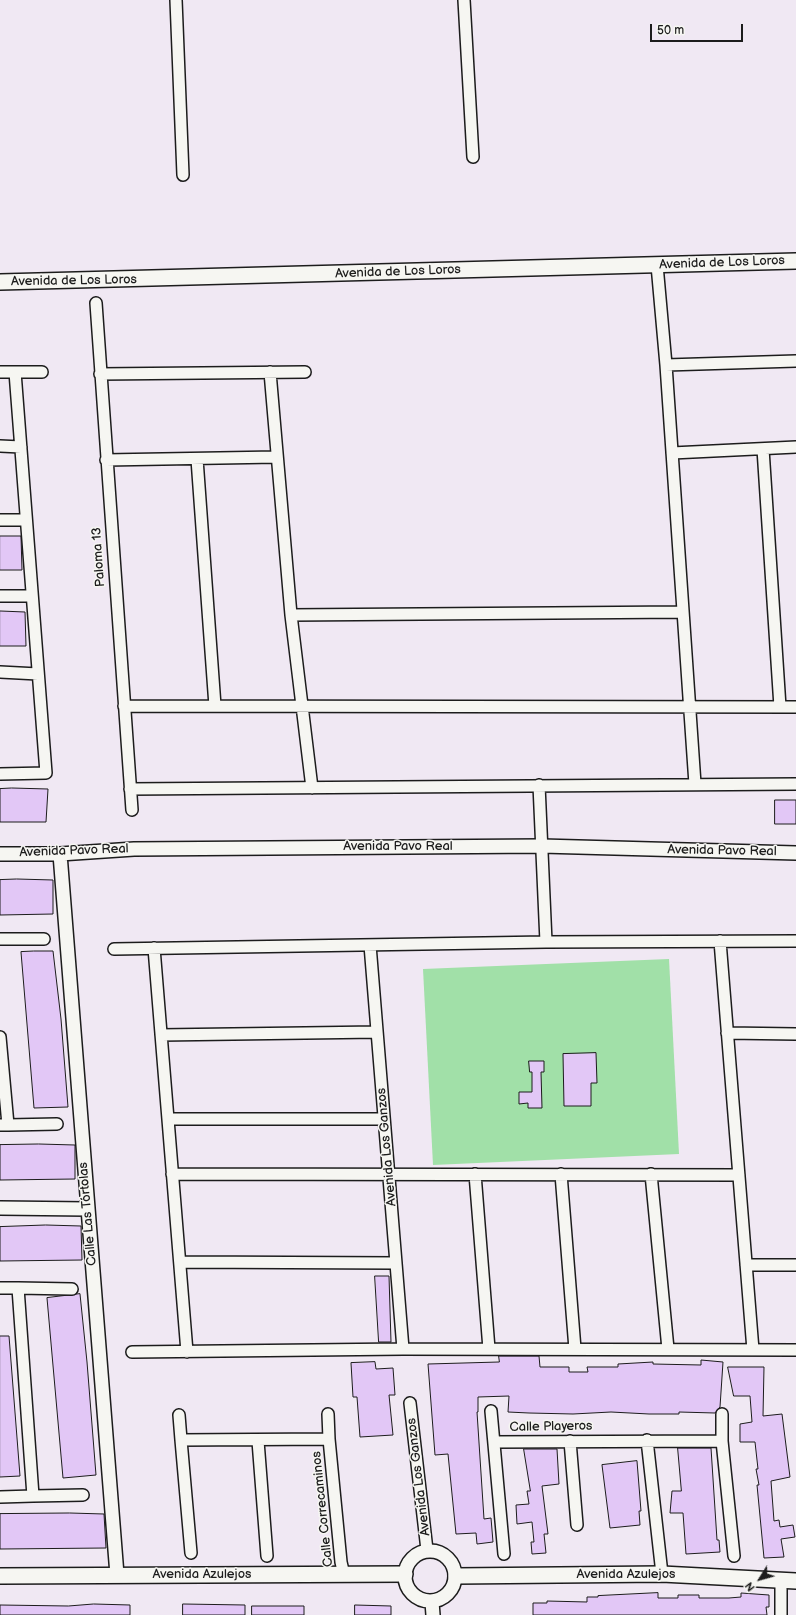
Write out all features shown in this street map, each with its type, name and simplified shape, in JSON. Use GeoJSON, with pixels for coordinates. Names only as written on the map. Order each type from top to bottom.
{"type":"FeatureCollection","features":[{"type":"Feature","properties":{"kind":"main road","name":"Avenida de Los Loros"},"geometry":{"type":"LineString","coordinates":[[0,282],[796,261]]}},
{"type":"Feature","properties":{"kind":"main road","name":"Avenida Azulejos"},"geometry":{"type":"LineString","coordinates":[[0,1576],[405,1574]]}},
{"type":"Feature","properties":{"kind":"main road","name":"Avenida Azulejos"},"geometry":{"type":"LineString","coordinates":[[456,1576],[662,1574],[796,1581]]}},
{"type":"Feature","properties":{"kind":"street"},"geometry":{"type":"LineString","coordinates":[[176,0],[183,175]]}},
{"type":"Feature","properties":{"kind":"street"},"geometry":{"type":"LineString","coordinates":[[464,0],[473,157]]}},
{"type":"Feature","properties":{"kind":"street"},"geometry":{"type":"LineString","coordinates":[[657,265],[666,365],[691,706],[695,784]]}},
{"type":"Feature","properties":{"kind":"street","name":"Paloma 13"},"geometry":{"type":"LineString","coordinates":[[96,303],[132,810]]}},
{"type":"Feature","properties":{"kind":"street"},"geometry":{"type":"LineString","coordinates":[[666,365],[796,361]]}},
{"type":"Feature","properties":{"kind":"street"},"geometry":{"type":"LineString","coordinates":[[0,372],[42,372]]}},
{"type":"Feature","properties":{"kind":"street"},"geometry":{"type":"LineString","coordinates":[[0,774],[46,773],[15,372]]}},
{"type":"Feature","properties":{"kind":"street"},"geometry":{"type":"LineString","coordinates":[[270,372],[276,457],[291,615],[312,788]]}},
{"type":"Feature","properties":{"kind":"street"},"geometry":{"type":"LineString","coordinates":[[100,374],[305,372]]}},
{"type":"Feature","properties":{"kind":"street"},"geometry":{"type":"LineString","coordinates":[[0,446],[20,447]]}},
{"type":"Feature","properties":{"kind":"street"},"geometry":{"type":"LineString","coordinates":[[672,453],[796,447]]}},
{"type":"Feature","properties":{"kind":"street"},"geometry":{"type":"LineString","coordinates":[[763,449],[780,708]]}},
{"type":"Feature","properties":{"kind":"street"},"geometry":{"type":"LineString","coordinates":[[106,460],[276,457]]}},
{"type":"Feature","properties":{"kind":"street"},"geometry":{"type":"LineString","coordinates":[[197,458],[215,706]]}},
{"type":"Feature","properties":{"kind":"street"},"geometry":{"type":"LineString","coordinates":[[0,520],[26,520]]}},
{"type":"Feature","properties":{"kind":"street"},"geometry":{"type":"LineString","coordinates":[[0,596],[32,596]]}},
{"type":"Feature","properties":{"kind":"street"},"geometry":{"type":"LineString","coordinates":[[291,615],[684,612]]}},
{"type":"Feature","properties":{"kind":"street"},"geometry":{"type":"LineString","coordinates":[[0,672],[38,674]]}},
{"type":"Feature","properties":{"kind":"street"},"geometry":{"type":"LineString","coordinates":[[124,706],[796,707]]}},
{"type":"Feature","properties":{"kind":"street"},"geometry":{"type":"LineString","coordinates":[[130,789],[796,784]]}},
{"type":"Feature","properties":{"kind":"street"},"geometry":{"type":"LineString","coordinates":[[539,785],[546,942]]}},
{"type":"Feature","properties":{"kind":"street","name":"Avenida Pavo Real"},"geometry":{"type":"LineString","coordinates":[[0,854],[60,854],[134,849],[542,846],[796,853]]}},
{"type":"Feature","properties":{"kind":"street","name":"Calle Las Tórtolas"},"geometry":{"type":"LineString","coordinates":[[60,854],[117,1575]]}},
{"type":"Feature","properties":{"kind":"street"},"geometry":{"type":"LineString","coordinates":[[0,939],[44,939]]}},
{"type":"Feature","properties":{"kind":"street"},"geometry":{"type":"LineString","coordinates":[[720,941],[753,1350]]}},
{"type":"Feature","properties":{"kind":"street"},"geometry":{"type":"LineString","coordinates":[[114,949],[546,942],[796,941]]}},
{"type":"Feature","properties":{"kind":"street","name":"Avenida Los Ganzos"},"geometry":{"type":"LineString","coordinates":[[370,945],[404,1348]]}},
{"type":"Feature","properties":{"kind":"street"},"geometry":{"type":"LineString","coordinates":[[154,948],[187,1352]]}},
{"type":"Feature","properties":{"kind":"street"},"geometry":{"type":"LineString","coordinates":[[161,1035],[377,1032]]}},
{"type":"Feature","properties":{"kind":"street"},"geometry":{"type":"LineString","coordinates":[[727,1033],[796,1034]]}},
{"type":"Feature","properties":{"kind":"street"},"geometry":{"type":"LineString","coordinates":[[0,1037],[4,1125],[57,1124]]}},
{"type":"Feature","properties":{"kind":"street"},"geometry":{"type":"LineString","coordinates":[[168,1119],[384,1119]]}},
{"type":"Feature","properties":{"kind":"street"},"geometry":{"type":"LineString","coordinates":[[172,1174],[739,1175]]}},
{"type":"Feature","properties":{"kind":"street"},"geometry":{"type":"LineString","coordinates":[[475,1174],[489,1349]]}},
{"type":"Feature","properties":{"kind":"street"},"geometry":{"type":"LineString","coordinates":[[561,1174],[575,1349]]}},
{"type":"Feature","properties":{"kind":"street"},"geometry":{"type":"LineString","coordinates":[[651,1174],[668,1349]]}},
{"type":"Feature","properties":{"kind":"street"},"geometry":{"type":"LineString","coordinates":[[0,1208],[87,1209]]}},
{"type":"Feature","properties":{"kind":"street"},"geometry":{"type":"LineString","coordinates":[[180,1262],[396,1263]]}},
{"type":"Feature","properties":{"kind":"street"},"geometry":{"type":"LineString","coordinates":[[746,1265],[796,1265]]}},
{"type":"Feature","properties":{"kind":"street"},"geometry":{"type":"LineString","coordinates":[[0,1288],[72,1289]]}},
{"type":"Feature","properties":{"kind":"street"},"geometry":{"type":"LineString","coordinates":[[18,1288],[33,1496]]}},
{"type":"Feature","properties":{"kind":"street"},"geometry":{"type":"LineString","coordinates":[[132,1352],[404,1348],[796,1350]]}},
{"type":"Feature","properties":{"kind":"street","name":"Avenida Los Ganzos"},"geometry":{"type":"LineString","coordinates":[[410,1403],[427,1550]]}},
{"type":"Feature","properties":{"kind":"street"},"geometry":{"type":"LineString","coordinates":[[491,1411],[495,1442]]}},
{"type":"Feature","properties":{"kind":"street"},"geometry":{"type":"LineString","coordinates":[[179,1414],[191,1553]]}},
{"type":"Feature","properties":{"kind":"street"},"geometry":{"type":"LineString","coordinates":[[328,1414],[329,1439]]}},
{"type":"Feature","properties":{"kind":"street"},"geometry":{"type":"LineString","coordinates":[[722,1414],[722,1441],[734,1556]]}},
{"type":"Feature","properties":{"kind":"street","name":"Calle Correcaminos"},"geometry":{"type":"LineString","coordinates":[[181,1440],[258,1441],[329,1439],[341,1562],[344,1575]]}},
{"type":"Feature","properties":{"kind":"street"},"geometry":{"type":"LineString","coordinates":[[647,1440],[662,1574]]}},
{"type":"Feature","properties":{"kind":"street","name":"Calle Playeros"},"geometry":{"type":"LineString","coordinates":[[504,1554],[495,1442],[647,1440],[722,1441]]}},
{"type":"Feature","properties":{"kind":"street"},"geometry":{"type":"LineString","coordinates":[[258,1441],[267,1556]]}},
{"type":"Feature","properties":{"kind":"street"},"geometry":{"type":"LineString","coordinates":[[570,1441],[578,1525]]}},
{"type":"Feature","properties":{"kind":"street"},"geometry":{"type":"LineString","coordinates":[[0,1497],[83,1495]]}},
{"type":"Feature","properties":{"kind":"street"},"geometry":{"type":"LineString","coordinates":[[427,1550],[444,1554],[454,1568],[456,1576],[451,1591],[446,1596],[432,1602],[418,1598],[412,1594],[405,1581],[405,1574],[409,1561],[420,1552],[427,1550]]}},
{"type":"Feature","properties":{"kind":"street"},"geometry":{"type":"LineString","coordinates":[[781,1581],[781,1615]]}},
{"type":"Feature","properties":{"kind":"street"},"geometry":{"type":"LineString","coordinates":[[432,1602],[433,1615]]}},
{"type":"Feature","properties":{"kind":"green space"},"geometry":{"type":"Polygon","coordinates":[[[669,959],[679,1154],[433,1165],[423,969],[669,959]]]}},
{"type":"Feature","properties":{"kind":"building"},"geometry":{"type":"Polygon","coordinates":[[[0,536],[21,536],[22,570],[0,570],[0,536]]]}},
{"type":"Feature","properties":{"kind":"building"},"geometry":{"type":"Polygon","coordinates":[[[0,611],[25,612],[26,646],[0,646],[0,611]]]}},
{"type":"Feature","properties":{"kind":"building"},"geometry":{"type":"Polygon","coordinates":[[[0,789],[48,789],[46,822],[0,822],[0,789]]]}},
{"type":"Feature","properties":{"kind":"building"},"geometry":{"type":"Polygon","coordinates":[[[775,800],[796,800],[796,824],[775,824],[775,800]]]}},
{"type":"Feature","properties":{"kind":"building"},"geometry":{"type":"Polygon","coordinates":[[[0,880],[53,880],[53,914],[0,915],[0,880]]]}},
{"type":"Feature","properties":{"kind":"building"},"geometry":{"type":"Polygon","coordinates":[[[53,951],[61,1019],[68,1107],[34,1108],[21,952],[53,951]]]}},
{"type":"Feature","properties":{"kind":"building"},"geometry":{"type":"Polygon","coordinates":[[[596,1053],[597,1083],[591,1083],[591,1106],[564,1106],[563,1054],[596,1053]]]}},
{"type":"Feature","properties":{"kind":"building"},"geometry":{"type":"Polygon","coordinates":[[[529,1061],[544,1061],[544,1072],[541,1072],[542,1108],[528,1108],[528,1103],[519,1104],[519,1092],[532,1092],[532,1072],[530,1072],[529,1061]]]}},
{"type":"Feature","properties":{"kind":"building"},"geometry":{"type":"Polygon","coordinates":[[[0,1145],[75,1145],[75,1179],[0,1180],[0,1145]]]}},
{"type":"Feature","properties":{"kind":"building"},"geometry":{"type":"Polygon","coordinates":[[[46,1225],[81,1226],[82,1260],[0,1261],[0,1227],[46,1225]]]}},
{"type":"Feature","properties":{"kind":"building"},"geometry":{"type":"Polygon","coordinates":[[[375,1276],[389,1276],[391,1342],[379,1342],[375,1276]]]}},
{"type":"Feature","properties":{"kind":"building"},"geometry":{"type":"Polygon","coordinates":[[[80,1294],[96,1475],[63,1478],[47,1298],[80,1294]]]}},
{"type":"Feature","properties":{"kind":"building"},"geometry":{"type":"Polygon","coordinates":[[[0,1336],[9,1336],[20,1476],[0,1477],[0,1336]]]}},
{"type":"Feature","properties":{"kind":"building"},"geometry":{"type":"Polygon","coordinates":[[[499,1356],[539,1356],[540,1367],[569,1367],[569,1372],[588,1372],[587,1367],[618,1367],[618,1364],[653,1362],[653,1364],[701,1365],[701,1360],[723,1362],[720,1407],[715,1413],[529,1413],[508,1412],[509,1396],[478,1397],[477,1412],[484,1519],[491,1518],[493,1542],[477,1544],[476,1533],[456,1534],[448,1454],[435,1455],[428,1364],[499,1362],[499,1356]]]}},
{"type":"Feature","properties":{"kind":"building"},"geometry":{"type":"Polygon","coordinates":[[[375,1362],[376,1369],[393,1368],[395,1395],[389,1395],[393,1435],[360,1437],[357,1397],[353,1397],[351,1363],[375,1362]]]}},
{"type":"Feature","properties":{"kind":"building"},"geometry":{"type":"Polygon","coordinates":[[[728,1367],[764,1367],[763,1416],[782,1414],[790,1477],[771,1481],[774,1521],[779,1520],[780,1527],[793,1525],[795,1537],[781,1539],[784,1557],[764,1558],[757,1485],[759,1485],[756,1469],[758,1469],[755,1442],[740,1442],[740,1424],[752,1422],[750,1396],[734,1396],[728,1367]]]}},
{"type":"Feature","properties":{"kind":"building"},"geometry":{"type":"Polygon","coordinates":[[[678,1448],[711,1448],[717,1540],[719,1540],[720,1552],[686,1554],[683,1513],[670,1513],[672,1491],[681,1491],[678,1448]]]}},
{"type":"Feature","properties":{"kind":"building"},"geometry":{"type":"Polygon","coordinates":[[[524,1449],[557,1449],[559,1484],[542,1486],[548,1534],[544,1534],[546,1553],[532,1554],[531,1542],[534,1542],[532,1522],[517,1524],[516,1505],[529,1504],[527,1491],[530,1491],[524,1449]]]}},
{"type":"Feature","properties":{"kind":"building"},"geometry":{"type":"Polygon","coordinates":[[[637,1461],[641,1511],[639,1511],[640,1525],[610,1528],[602,1465],[637,1461]]]}},
{"type":"Feature","properties":{"kind":"building"},"geometry":{"type":"Polygon","coordinates":[[[0,1514],[104,1514],[106,1548],[0,1549],[0,1514]]]}},
{"type":"Feature","properties":{"kind":"building"},"geometry":{"type":"Polygon","coordinates":[[[658,1593],[658,1598],[678,1598],[678,1595],[699,1595],[699,1598],[729,1598],[741,1597],[741,1593],[769,1595],[769,1607],[766,1607],[767,1615],[533,1615],[533,1603],[547,1603],[547,1601],[587,1602],[587,1597],[658,1593]]]}},
{"type":"Feature","properties":{"kind":"building"},"geometry":{"type":"Polygon","coordinates":[[[94,1604],[130,1605],[130,1615],[0,1615],[0,1605],[68,1606],[94,1604]]]}},
{"type":"Feature","properties":{"kind":"building"},"geometry":{"type":"Polygon","coordinates":[[[183,1604],[245,1605],[245,1615],[183,1615],[183,1604]]]}},
{"type":"Feature","properties":{"kind":"building"},"geometry":{"type":"Polygon","coordinates":[[[355,1605],[391,1606],[391,1615],[355,1615],[355,1605]]]}},
{"type":"Feature","properties":{"kind":"building"},"geometry":{"type":"Polygon","coordinates":[[[252,1606],[304,1606],[304,1615],[252,1615],[252,1606]]]}}]}
